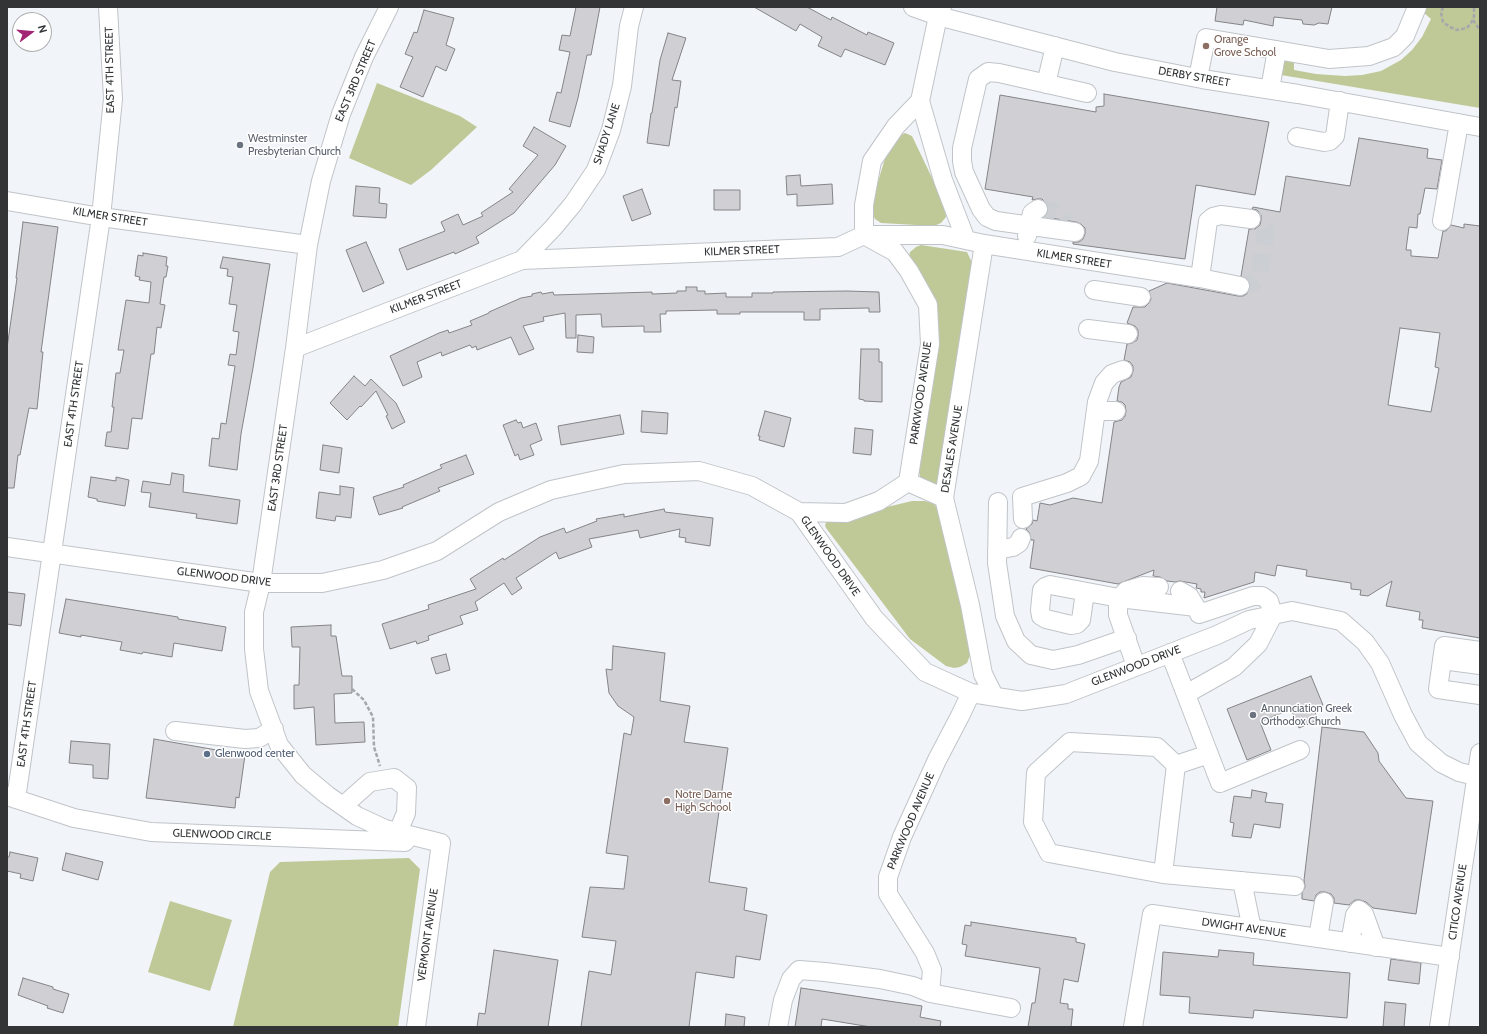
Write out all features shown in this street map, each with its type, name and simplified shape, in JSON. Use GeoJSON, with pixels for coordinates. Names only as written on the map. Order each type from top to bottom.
{"type":"FeatureCollection","features":[{"type":"Feature","properties":{"kind":"street","name":"EAST 4TH STREET"},"geometry":{"type":"LineString","coordinates":[[12,798],[53,554],[101,217],[113,99],[108,7]]}},
{"type":"Feature","properties":{"kind":"street","name":"EAST 3RD STREET"},"geometry":{"type":"LineString","coordinates":[[389,7],[364,57],[341,114],[321,181],[308,245],[295,348],[260,583],[254,612],[254,649],[260,691],[279,745],[303,775],[327,795],[357,816],[385,829],[441,843]]}},
{"type":"Feature","properties":{"kind":"street","name":"SHADY LANE"},"geometry":{"type":"LineString","coordinates":[[522,260],[553,228],[573,204],[596,170],[611,130],[622,86],[628,26],[634,7]]}},
{"type":"Feature","properties":{"kind":"street","name":"DERBY STREET"},"geometry":{"type":"LineString","coordinates":[[913,7],[940,12],[1055,46],[1116,62],[1198,78],[1340,101],[1480,127]]}},
{"type":"Feature","properties":{"kind":"street"},"geometry":{"type":"LineString","coordinates":[[1198,78],[1206,38],[1329,59],[1369,56],[1394,47],[1405,36],[1417,7]]}},
{"type":"Feature","properties":{"kind":"street"},"geometry":{"type":"LineString","coordinates":[[940,12],[920,101],[943,180],[966,240]]}},
{"type":"Feature","properties":{"kind":"street"},"geometry":{"type":"LineString","coordinates":[[1046,84],[1055,46]]}},
{"type":"Feature","properties":{"kind":"street"},"geometry":{"type":"LineString","coordinates":[[1270,89],[1277,50]]}},
{"type":"Feature","properties":{"kind":"street"},"geometry":{"type":"LineString","coordinates":[[1070,228],[996,221],[988,217],[981,209],[964,172],[962,148],[978,79],[988,72],[999,73],[1087,93]]}},
{"type":"Feature","properties":{"kind":"street"},"geometry":{"type":"LineString","coordinates":[[864,235],[864,205],[872,161],[896,126],[920,101]]}},
{"type":"Feature","properties":{"kind":"street"},"geometry":{"type":"LineString","coordinates":[[1297,137],[1324,142],[1330,141],[1335,136],[1340,101]]}},
{"type":"Feature","properties":{"kind":"street"},"geometry":{"type":"LineString","coordinates":[[1442,221],[1459,123]]}},
{"type":"Feature","properties":{"kind":"street","name":"KILMER STREET"},"geometry":{"type":"LineString","coordinates":[[7,201],[101,217],[308,245]]}},
{"type":"Feature","properties":{"kind":"street"},"geometry":{"type":"LineString","coordinates":[[1025,251],[1032,213],[1038,209]]}},
{"type":"Feature","properties":{"kind":"street"},"geometry":{"type":"LineString","coordinates":[[1200,278],[1208,222],[1213,217],[1221,215],[1251,219]]}},
{"type":"Feature","properties":{"kind":"street","name":"KILMER STREET"},"geometry":{"type":"LineString","coordinates":[[295,348],[522,260],[838,247],[864,235],[944,235],[984,244],[1200,278],[1240,286]]}},
{"type":"Feature","properties":{"kind":"street","name":"PARKWOOD AVENUE"},"geometry":{"type":"LineString","coordinates":[[864,235],[896,252],[909,271],[928,306],[930,344],[908,482]]}},
{"type":"Feature","properties":{"kind":"street","name":"DESALES AVENUE"},"geometry":{"type":"LineString","coordinates":[[984,244],[944,498],[970,605],[983,674],[994,696]]}},
{"type":"Feature","properties":{"kind":"street"},"geometry":{"type":"LineString","coordinates":[[1094,290],[1141,297]]}},
{"type":"Feature","properties":{"kind":"street"},"geometry":{"type":"LineString","coordinates":[[1088,329],[1128,334]]}},
{"type":"Feature","properties":{"kind":"street"},"geometry":{"type":"LineString","coordinates":[[1023,519],[1022,497],[1067,483],[1081,476],[1089,462],[1097,402],[1104,384],[1112,374],[1123,370]]}},
{"type":"Feature","properties":{"kind":"street"},"geometry":{"type":"LineString","coordinates":[[1095,416],[1101,411],[1116,411]]}},
{"type":"Feature","properties":{"kind":"street","name":"GLENWOOD DRIVE"},"geometry":{"type":"LineString","coordinates":[[7,547],[260,583],[322,583],[382,570],[436,551],[499,512],[551,490],[624,474],[699,470],[752,486],[799,512],[874,618],[926,672],[971,693],[1022,702],[1066,694],[1208,638],[1249,620],[1292,611],[1341,621],[1364,642],[1380,663],[1403,715],[1418,743],[1441,763],[1459,772],[1478,777]]}},
{"type":"Feature","properties":{"kind":"street"},"geometry":{"type":"LineString","coordinates":[[799,512],[846,513],[879,501],[908,482],[944,498]]}},
{"type":"Feature","properties":{"kind":"street"},"geometry":{"type":"LineString","coordinates":[[998,502],[997,563],[1005,616],[1016,641],[1031,655],[1054,660],[1078,655],[1126,638]]}},
{"type":"Feature","properties":{"kind":"street"},"geometry":{"type":"LineString","coordinates":[[997,550],[1013,547],[1019,543],[1021,538]]}},
{"type":"Feature","properties":{"kind":"street"},"geometry":{"type":"LineString","coordinates":[[1136,666],[1118,615],[1119,598],[1126,591],[1143,586],[1159,587]]}},
{"type":"Feature","properties":{"kind":"street"},"geometry":{"type":"LineString","coordinates":[[1180,591],[1189,596],[1198,611],[1208,638]]}},
{"type":"Feature","properties":{"kind":"street"},"geometry":{"type":"LineString","coordinates":[[1085,592],[1198,611],[1253,596],[1262,596],[1268,601],[1273,615],[1258,644],[1234,667],[1186,694]]}},
{"type":"Feature","properties":{"kind":"street"},"geometry":{"type":"LineString","coordinates":[[1480,651],[1444,646],[1438,689],[1480,695]]}},
{"type":"Feature","properties":{"kind":"street"},"geometry":{"type":"LineString","coordinates":[[1170,653],[1220,783],[1300,750]]}},
{"type":"Feature","properties":{"kind":"street"},"geometry":{"type":"LineString","coordinates":[[1442,660],[1480,665]]}},
{"type":"Feature","properties":{"kind":"street","name":"PARKWOOD AVENUE"},"geometry":{"type":"LineString","coordinates":[[930,993],[932,970],[925,953],[888,894],[888,877],[902,837],[971,693]]}},
{"type":"Feature","properties":{"kind":"street"},"geometry":{"type":"LineString","coordinates":[[174,731],[245,739],[259,738],[274,729]]}},
{"type":"Feature","properties":{"kind":"street"},"geometry":{"type":"LineString","coordinates":[[1176,765],[1157,747],[1070,742],[1036,774],[1033,822],[1049,853],[1163,874],[1295,886]]}},
{"type":"Feature","properties":{"kind":"street","name":"CITICO AVENUE"},"geometry":{"type":"LineString","coordinates":[[1439,1027],[1478,777],[1480,753]]}},
{"type":"Feature","properties":{"kind":"street"},"geometry":{"type":"LineString","coordinates":[[1176,765],[1209,754]]}},
{"type":"Feature","properties":{"kind":"street"},"geometry":{"type":"LineString","coordinates":[[1163,874],[1176,765]]}},
{"type":"Feature","properties":{"kind":"street"},"geometry":{"type":"LineString","coordinates":[[343,806],[370,782],[394,778],[407,788],[406,813],[398,832]]}},
{"type":"Feature","properties":{"kind":"street","name":"GLENWOOD CIRCLE"},"geometry":{"type":"LineString","coordinates":[[12,798],[74,818],[151,832],[441,843]]}},
{"type":"Feature","properties":{"kind":"street","name":"VERMONT AVENUE"},"geometry":{"type":"LineString","coordinates":[[416,1027],[441,843]]}},
{"type":"Feature","properties":{"kind":"street"},"geometry":{"type":"LineString","coordinates":[[1242,880],[1252,929]]}},
{"type":"Feature","properties":{"kind":"street"},"geometry":{"type":"LineString","coordinates":[[1318,938],[1324,902]]}},
{"type":"Feature","properties":{"kind":"street"},"geometry":{"type":"LineString","coordinates":[[1350,943],[1355,915],[1359,908],[1364,914],[1376,947]]}},
{"type":"Feature","properties":{"kind":"street","name":"DWIGHT AVENUE"},"geometry":{"type":"LineString","coordinates":[[1133,1027],[1152,914],[1450,957]]}},
{"type":"Feature","properties":{"kind":"street"},"geometry":{"type":"LineString","coordinates":[[778,1027],[783,1000],[791,979],[799,970],[880,979],[913,986],[930,993],[1011,1008]]}},
{"type":"Feature","properties":{"kind":"path"},"geometry":{"type":"LineString","coordinates":[[1443,7],[1443,22],[1450,28],[1457,30],[1467,28],[1473,20],[1475,10],[1474,7]]}},
{"type":"Feature","properties":{"kind":"path"},"geometry":{"type":"LineString","coordinates":[[1473,20],[1480,30]]}},
{"type":"Feature","properties":{"kind":"path"},"geometry":{"type":"LineString","coordinates":[[352,689],[364,700],[372,717],[374,747],[384,780]]}},
{"type":"Feature","properties":{"kind":"green space"},"geometry":{"type":"Polygon","coordinates":[[[1426,7],[1480,7],[1480,108],[1281,75],[1284,59],[1294,61],[1294,70],[1316,74],[1345,76],[1362,75],[1381,71],[1401,60],[1412,50],[1422,37],[1431,19],[1423,12],[1426,7]]]}},
{"type":"Feature","properties":{"kind":"green space"},"geometry":{"type":"Polygon","coordinates":[[[377,83],[460,116],[477,127],[431,170],[411,185],[349,158],[377,83]]]}},
{"type":"Feature","properties":{"kind":"green space"},"geometry":{"type":"Polygon","coordinates":[[[905,133],[912,136],[945,205],[946,217],[941,223],[934,226],[881,223],[875,219],[870,208],[887,152],[901,135],[905,133]]]}},
{"type":"Feature","properties":{"kind":"green space"},"geometry":{"type":"Polygon","coordinates":[[[921,245],[967,252],[973,265],[936,487],[921,481],[918,468],[938,331],[909,257],[910,252],[921,245]]]}},
{"type":"Feature","properties":{"kind":"green space"},"geometry":{"type":"Polygon","coordinates":[[[912,501],[925,501],[934,504],[941,512],[971,653],[967,663],[960,667],[954,668],[946,666],[910,639],[825,525],[827,521],[855,519],[875,513],[887,507],[912,501]]]}},
{"type":"Feature","properties":{"kind":"green space"},"geometry":{"type":"Polygon","coordinates":[[[409,858],[420,869],[398,1027],[233,1027],[270,872],[280,862],[409,858]]]}},
{"type":"Feature","properties":{"kind":"green space"},"geometry":{"type":"Polygon","coordinates":[[[170,901],[232,920],[210,991],[148,972],[170,901]]]}},
{"type":"Feature","properties":{"kind":"building"},"geometry":{"type":"Polygon","coordinates":[[[576,7],[600,7],[591,55],[587,55],[570,127],[549,121],[557,92],[561,93],[570,52],[559,50],[562,35],[570,36],[576,7]]]}},
{"type":"Feature","properties":{"kind":"building"},"geometry":{"type":"Polygon","coordinates":[[[754,7],[807,7],[831,20],[832,17],[867,35],[868,32],[894,43],[885,65],[845,49],[841,57],[818,46],[822,37],[800,24],[796,31],[754,7]]]}},
{"type":"Feature","properties":{"kind":"building"},"geometry":{"type":"Polygon","coordinates":[[[1217,7],[1332,7],[1328,24],[1303,24],[1302,20],[1274,17],[1273,26],[1244,20],[1243,25],[1215,21],[1217,7]]]}},
{"type":"Feature","properties":{"kind":"building"},"geometry":{"type":"Polygon","coordinates":[[[424,10],[454,18],[446,45],[455,49],[446,71],[436,66],[423,97],[400,87],[413,57],[405,54],[414,32],[417,33],[424,10]]]}},
{"type":"Feature","properties":{"kind":"building"},"geometry":{"type":"Polygon","coordinates":[[[668,33],[686,38],[672,80],[681,81],[669,146],[647,143],[660,60],[668,33]]]}},
{"type":"Feature","properties":{"kind":"building"},"geometry":{"type":"Polygon","coordinates":[[[1104,94],[1269,122],[1255,195],[1196,185],[1185,259],[1073,244],[1073,242],[1079,242],[1083,239],[1085,228],[1076,222],[1044,217],[1048,213],[1048,208],[1042,199],[1032,200],[1033,197],[985,189],[1000,95],[1096,112],[1096,107],[1104,106],[1104,94]]]}},
{"type":"Feature","properties":{"kind":"building"},"geometry":{"type":"Polygon","coordinates":[[[534,127],[566,146],[555,165],[514,213],[476,237],[479,243],[455,254],[454,252],[407,270],[399,249],[445,231],[441,222],[458,214],[463,225],[483,216],[481,213],[513,192],[509,189],[538,155],[523,146],[534,127]]]}},
{"type":"Feature","properties":{"kind":"building"},"geometry":{"type":"Polygon","coordinates":[[[1359,138],[1428,149],[1427,158],[1442,160],[1437,189],[1425,188],[1420,214],[1418,214],[1417,228],[1409,227],[1406,250],[1411,250],[1411,256],[1438,258],[1443,231],[1446,231],[1451,225],[1464,228],[1464,224],[1480,226],[1480,638],[1422,628],[1423,620],[1419,620],[1420,612],[1386,606],[1392,581],[1368,596],[1360,595],[1361,590],[1351,589],[1351,583],[1306,576],[1307,570],[1277,565],[1275,576],[1255,572],[1254,582],[1204,598],[1205,592],[1201,592],[1201,589],[1196,588],[1197,584],[1180,581],[1167,581],[1160,577],[1153,576],[1154,570],[1118,584],[1030,568],[1034,540],[1031,540],[1029,532],[1026,529],[1032,524],[1033,520],[1037,521],[1040,503],[1050,505],[1073,498],[1102,503],[1114,422],[1122,420],[1126,411],[1125,405],[1122,402],[1117,401],[1119,387],[1121,382],[1131,377],[1133,371],[1133,366],[1130,362],[1124,360],[1127,344],[1137,340],[1138,336],[1138,330],[1135,326],[1127,323],[1133,307],[1145,307],[1151,299],[1149,291],[1167,283],[1243,296],[1248,293],[1250,288],[1250,282],[1247,278],[1241,276],[1249,229],[1255,229],[1260,225],[1261,220],[1261,215],[1257,210],[1252,209],[1253,207],[1280,212],[1286,176],[1350,186],[1359,138]],[[1400,328],[1388,405],[1431,412],[1439,368],[1435,367],[1440,333],[1400,328]]]}},
{"type":"Feature","properties":{"kind":"building"},"geometry":{"type":"Polygon","coordinates":[[[800,175],[801,186],[832,184],[833,204],[797,206],[797,194],[787,195],[786,176],[800,175]]]}},
{"type":"Feature","properties":{"kind":"building"},"geometry":{"type":"Polygon","coordinates":[[[356,186],[380,188],[379,203],[387,204],[386,218],[353,216],[356,186]]]}},
{"type":"Feature","properties":{"kind":"building"},"geometry":{"type":"Polygon","coordinates":[[[642,189],[651,214],[632,221],[623,196],[642,189]]]}},
{"type":"Feature","properties":{"kind":"building"},"geometry":{"type":"Polygon","coordinates":[[[714,190],[740,190],[740,210],[714,210],[714,190]]]}},
{"type":"Feature","properties":{"kind":"building"},"geometry":{"type":"Polygon","coordinates":[[[23,222],[58,227],[41,352],[43,352],[37,409],[29,408],[20,455],[18,455],[14,488],[7,488],[7,348],[23,222]]]}},
{"type":"Feature","properties":{"kind":"building"},"geometry":{"type":"Polygon","coordinates":[[[366,242],[384,283],[363,292],[346,250],[366,242]]]}},
{"type":"Feature","properties":{"kind":"building"},"geometry":{"type":"Polygon","coordinates":[[[143,253],[167,257],[166,266],[168,266],[166,277],[164,277],[160,304],[165,305],[161,328],[157,327],[154,354],[151,354],[142,419],[132,418],[128,449],[105,446],[107,432],[111,432],[116,373],[120,373],[124,350],[118,350],[126,300],[149,303],[151,282],[139,280],[140,277],[135,276],[138,255],[143,256],[143,253]]]}},
{"type":"Feature","properties":{"kind":"building"},"geometry":{"type":"Polygon","coordinates":[[[223,257],[270,264],[241,434],[237,470],[209,466],[212,438],[219,439],[221,423],[226,424],[235,366],[228,365],[230,354],[236,355],[239,332],[233,331],[237,305],[229,304],[233,277],[227,276],[228,269],[220,268],[223,257]]]}},
{"type":"Feature","properties":{"kind":"building"},"geometry":{"type":"Polygon","coordinates":[[[686,287],[697,287],[697,291],[705,291],[705,294],[726,293],[726,297],[752,297],[752,293],[773,292],[879,292],[880,312],[869,312],[869,308],[820,309],[820,320],[804,320],[804,312],[740,312],[740,314],[717,314],[717,310],[666,311],[666,314],[660,314],[661,332],[644,332],[644,326],[602,327],[601,314],[576,315],[576,338],[566,338],[565,313],[543,317],[544,321],[523,326],[534,349],[519,355],[511,337],[477,350],[476,346],[472,348],[470,345],[442,356],[441,352],[417,362],[422,377],[403,386],[390,356],[439,333],[448,330],[449,333],[472,325],[470,321],[521,298],[532,296],[532,294],[541,292],[542,294],[553,292],[554,295],[652,292],[652,294],[677,293],[677,291],[686,291],[686,287]]]}},
{"type":"Feature","properties":{"kind":"building"},"geometry":{"type":"Polygon","coordinates":[[[578,335],[594,337],[593,353],[577,352],[578,335]]]}},
{"type":"Feature","properties":{"kind":"building"},"geometry":{"type":"Polygon","coordinates":[[[861,349],[879,349],[879,362],[882,362],[882,402],[864,401],[859,399],[861,349]]]}},
{"type":"Feature","properties":{"kind":"building"},"geometry":{"type":"Polygon","coordinates":[[[354,376],[365,386],[371,379],[396,403],[405,422],[392,429],[386,416],[388,415],[376,391],[347,420],[330,403],[354,376]]]}},
{"type":"Feature","properties":{"kind":"building"},"geometry":{"type":"Polygon","coordinates":[[[642,411],[668,413],[667,434],[641,432],[642,411]]]}},
{"type":"Feature","properties":{"kind":"building"},"geometry":{"type":"Polygon","coordinates":[[[765,411],[791,418],[784,447],[759,440],[760,436],[758,436],[765,411]]]}},
{"type":"Feature","properties":{"kind":"building"},"geometry":{"type":"Polygon","coordinates":[[[620,415],[624,434],[561,445],[558,426],[620,415]]]}},
{"type":"Feature","properties":{"kind":"building"},"geometry":{"type":"Polygon","coordinates":[[[516,420],[518,423],[521,422],[523,428],[536,423],[542,440],[530,445],[534,455],[520,460],[518,454],[515,456],[503,425],[516,420]]]}},
{"type":"Feature","properties":{"kind":"building"},"geometry":{"type":"Polygon","coordinates":[[[855,428],[873,430],[871,455],[853,453],[855,428]]]}},
{"type":"Feature","properties":{"kind":"building"},"geometry":{"type":"Polygon","coordinates":[[[323,445],[342,448],[339,473],[320,470],[323,445]]]}},
{"type":"Feature","properties":{"kind":"building"},"geometry":{"type":"Polygon","coordinates":[[[466,455],[474,474],[438,488],[440,491],[402,507],[403,508],[379,515],[373,497],[404,487],[403,485],[442,468],[440,465],[466,455]]]}},
{"type":"Feature","properties":{"kind":"building"},"geometry":{"type":"Polygon","coordinates":[[[172,473],[184,475],[183,492],[240,500],[237,524],[196,518],[197,514],[149,507],[151,493],[141,492],[143,481],[170,485],[172,473]]]}},
{"type":"Feature","properties":{"kind":"building"},"geometry":{"type":"Polygon","coordinates":[[[91,477],[116,481],[116,477],[129,480],[125,506],[97,501],[97,499],[88,497],[91,477]]]}},
{"type":"Feature","properties":{"kind":"building"},"geometry":{"type":"Polygon","coordinates":[[[340,486],[354,488],[351,518],[336,516],[335,521],[316,518],[319,492],[340,495],[340,486]]]}},
{"type":"Feature","properties":{"kind":"building"},"geometry":{"type":"Polygon","coordinates":[[[664,509],[665,512],[713,518],[710,546],[685,542],[686,538],[679,537],[680,529],[640,538],[638,530],[589,539],[592,547],[559,559],[556,552],[516,578],[522,588],[512,595],[504,583],[475,602],[478,610],[460,616],[463,624],[428,636],[429,640],[417,644],[416,641],[390,649],[382,624],[429,609],[428,605],[476,589],[470,579],[503,558],[504,560],[540,537],[564,528],[566,533],[597,521],[596,519],[624,514],[624,517],[664,509]]]}},
{"type":"Feature","properties":{"kind":"building"},"geometry":{"type":"Polygon","coordinates":[[[7,592],[25,594],[21,626],[7,624],[7,592]]]}},
{"type":"Feature","properties":{"kind":"building"},"geometry":{"type":"Polygon","coordinates":[[[66,599],[178,617],[178,619],[226,627],[222,651],[174,643],[172,657],[143,652],[142,654],[120,650],[122,642],[59,633],[66,599]]]}},
{"type":"Feature","properties":{"kind":"building"},"geometry":{"type":"Polygon","coordinates":[[[331,625],[331,636],[336,636],[342,676],[352,676],[352,693],[334,694],[335,723],[364,722],[365,742],[316,745],[314,707],[294,709],[294,685],[299,685],[300,647],[292,647],[291,627],[331,625]]]}},
{"type":"Feature","properties":{"kind":"building","name":"Notre Dame High School"},"geometry":{"type":"Polygon","coordinates":[[[613,646],[665,653],[660,701],[690,706],[684,742],[728,748],[709,882],[747,888],[744,910],[767,915],[760,960],[736,956],[734,978],[696,972],[689,1027],[581,1027],[589,971],[611,975],[616,941],[582,937],[590,887],[624,889],[628,856],[606,853],[624,733],[631,735],[634,717],[618,706],[609,693],[606,669],[612,670],[613,646]]]}},
{"type":"Feature","properties":{"kind":"building"},"geometry":{"type":"Polygon","coordinates":[[[446,654],[450,670],[436,674],[431,658],[446,654]]]}},
{"type":"Feature","properties":{"kind":"building","name":"Annunciation Greek Orthodox Church"},"geometry":{"type":"Polygon","coordinates":[[[1311,676],[1323,705],[1314,709],[1318,720],[1299,728],[1291,709],[1260,722],[1271,750],[1247,760],[1227,709],[1311,676]]]}},
{"type":"Feature","properties":{"kind":"building"},"geometry":{"type":"Polygon","coordinates":[[[1322,727],[1364,732],[1378,753],[1379,761],[1406,798],[1433,801],[1416,914],[1373,908],[1366,902],[1360,900],[1355,900],[1349,905],[1334,903],[1334,898],[1331,894],[1325,892],[1320,892],[1316,895],[1314,901],[1302,899],[1302,893],[1305,887],[1304,880],[1322,727]]]}},
{"type":"Feature","properties":{"kind":"building"},"geometry":{"type":"Polygon","coordinates":[[[154,739],[245,755],[239,798],[236,797],[235,808],[146,798],[154,739]]]}},
{"type":"Feature","properties":{"kind":"building"},"geometry":{"type":"Polygon","coordinates":[[[71,741],[110,744],[108,779],[93,778],[93,765],[69,763],[71,741]]]}},
{"type":"Feature","properties":{"kind":"building"},"geometry":{"type":"Polygon","coordinates":[[[1252,790],[1267,793],[1265,802],[1283,804],[1280,828],[1254,824],[1251,838],[1232,836],[1234,823],[1230,822],[1234,796],[1251,798],[1252,790]]]}},
{"type":"Feature","properties":{"kind":"building"},"geometry":{"type":"Polygon","coordinates":[[[10,852],[38,858],[33,881],[20,878],[21,874],[7,871],[7,857],[9,857],[10,852]]]}},
{"type":"Feature","properties":{"kind":"building"},"geometry":{"type":"Polygon","coordinates":[[[66,853],[103,862],[98,880],[62,870],[66,853]]]}},
{"type":"Feature","properties":{"kind":"building"},"geometry":{"type":"Polygon","coordinates":[[[971,922],[1076,938],[1076,942],[1085,944],[1078,982],[1064,979],[1060,1003],[1068,1004],[1068,1009],[1073,1009],[1071,1027],[1028,1027],[1032,1003],[1035,1003],[1040,968],[965,956],[967,945],[962,944],[965,925],[971,926],[971,922]]]}},
{"type":"Feature","properties":{"kind":"building"},"geometry":{"type":"Polygon","coordinates":[[[494,950],[558,960],[548,1027],[477,1027],[479,1013],[485,1014],[494,950]]]}},
{"type":"Feature","properties":{"kind":"building"},"geometry":{"type":"Polygon","coordinates":[[[1219,950],[1254,953],[1253,965],[1350,973],[1347,1018],[1254,1010],[1253,1018],[1189,1013],[1190,997],[1160,995],[1163,952],[1218,957],[1219,950]]]}},
{"type":"Feature","properties":{"kind":"building"},"geometry":{"type":"Polygon","coordinates":[[[1391,959],[1421,963],[1419,984],[1388,980],[1391,959]]]}},
{"type":"Feature","properties":{"kind":"building"},"geometry":{"type":"Polygon","coordinates":[[[23,978],[53,987],[53,989],[69,994],[63,1013],[47,1008],[48,1006],[18,995],[23,978]]]}},
{"type":"Feature","properties":{"kind":"building"},"geometry":{"type":"Polygon","coordinates":[[[801,988],[922,1006],[920,1017],[941,1021],[940,1027],[871,1027],[822,1019],[821,1027],[795,1027],[801,988]]]}},
{"type":"Feature","properties":{"kind":"building"},"geometry":{"type":"Polygon","coordinates":[[[1385,1002],[1406,1004],[1404,1027],[1383,1027],[1385,1002]]]}},
{"type":"Feature","properties":{"kind":"building"},"geometry":{"type":"Polygon","coordinates":[[[726,1014],[745,1017],[744,1027],[725,1027],[726,1014]]]}},
{"type":"Feature","properties":{"kind":"tunnel"},"geometry":{"type":"LineString","coordinates":[[1038,209],[1055,211],[1061,215],[1066,222]]}},
{"type":"Feature","properties":{"kind":"tunnel"},"geometry":{"type":"LineString","coordinates":[[1240,286],[1252,283],[1259,277],[1266,232],[1262,224],[1251,219]]}},
{"type":"Feature","properties":{"kind":"place","name":"Orange Grove School"},"geometry":{"type":"Point","coordinates":[1206,46]}},
{"type":"Feature","properties":{"kind":"place","name":"Westminster Presbyterian Church"},"geometry":{"type":"Point","coordinates":[240,145]}},
{"type":"Feature","properties":{"kind":"place","name":"Annunciation Greek Orthodox Church"},"geometry":{"type":"Point","coordinates":[1253,715]}},
{"type":"Feature","properties":{"kind":"place","name":"Glenwood center"},"geometry":{"type":"Point","coordinates":[207,754]}},
{"type":"Feature","properties":{"kind":"place","name":"Notre Dame High School"},"geometry":{"type":"Point","coordinates":[667,801]}}]}
